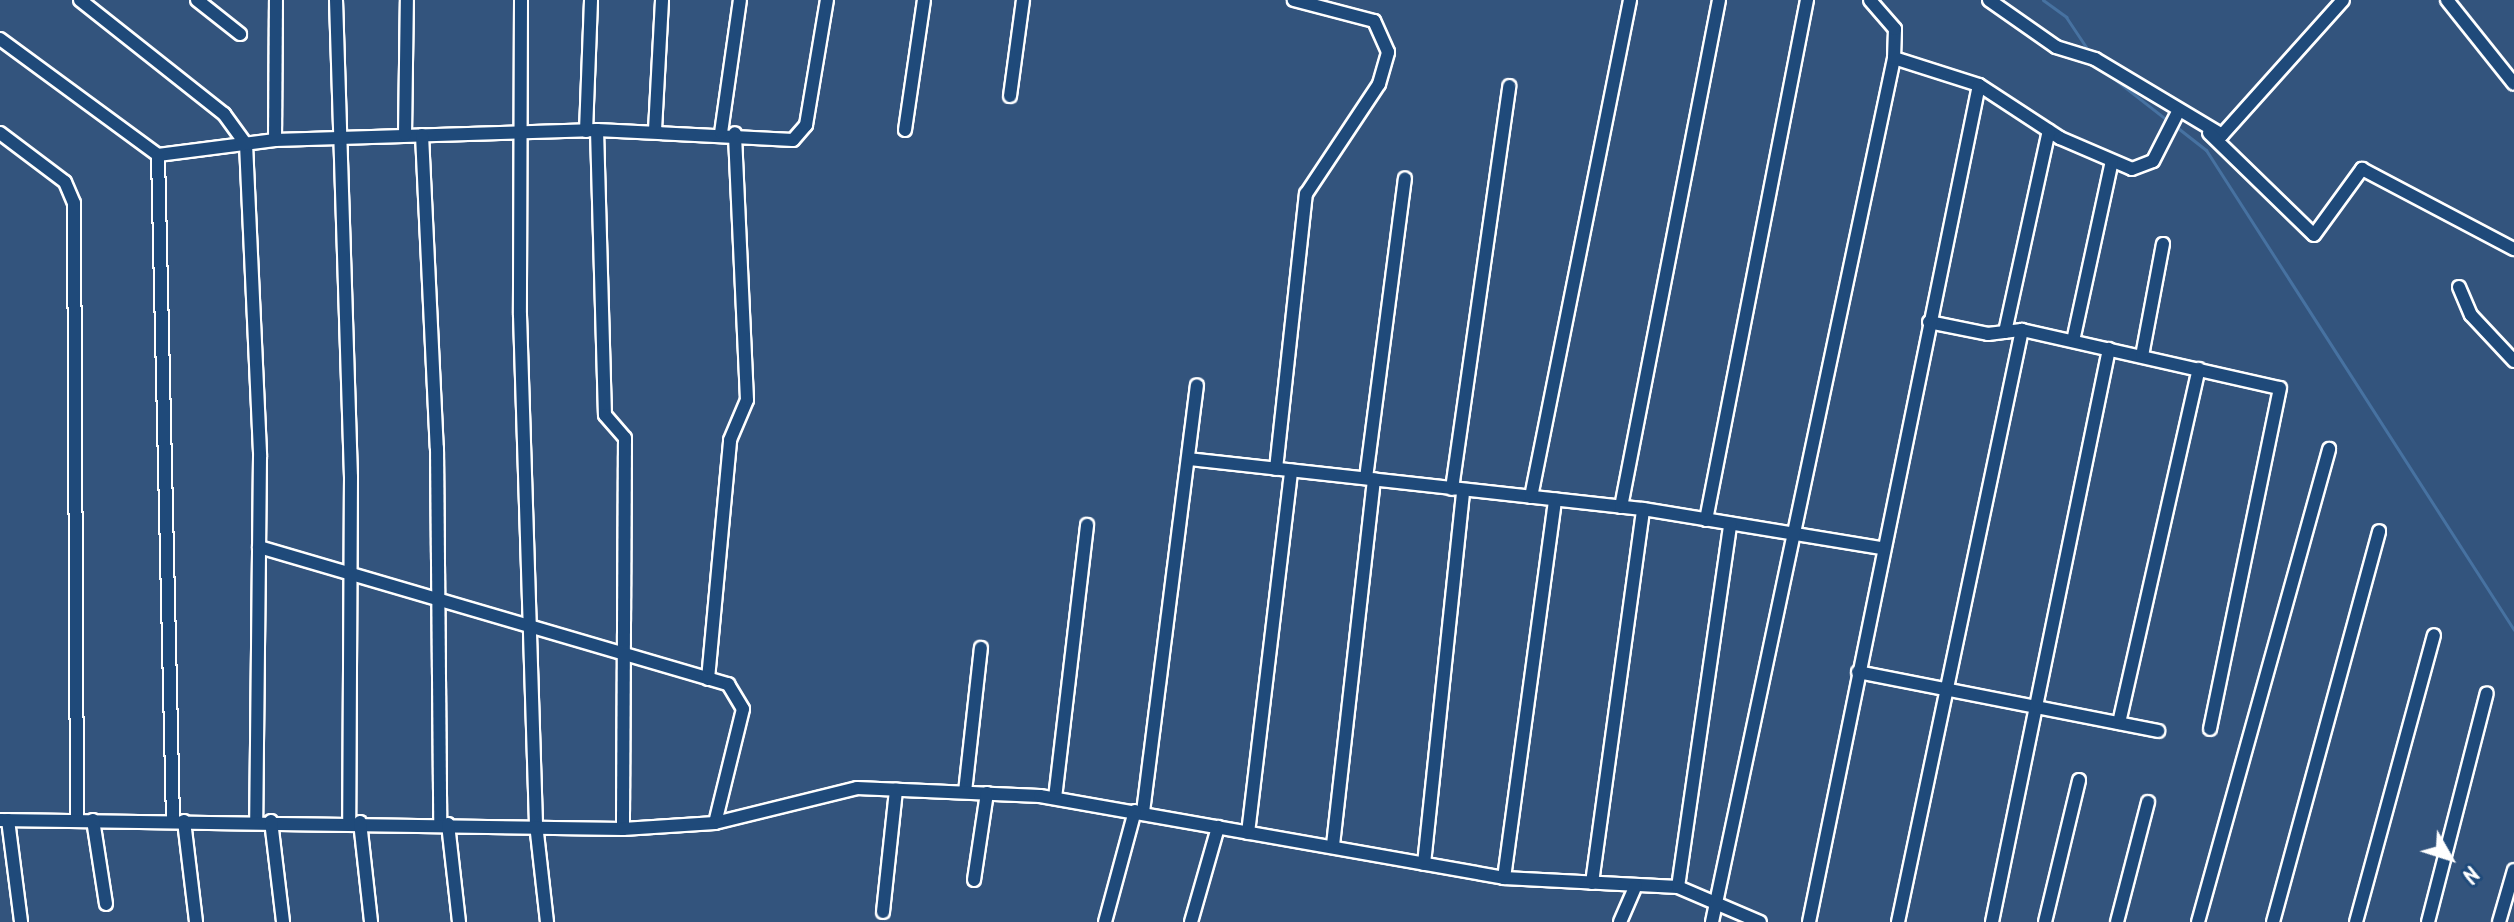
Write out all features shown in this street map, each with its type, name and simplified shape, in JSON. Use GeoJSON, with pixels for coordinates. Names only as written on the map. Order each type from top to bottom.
{"type":"FeatureCollection","features":[{"type":"Feature","properties":{"kind":"street"},"geometry":{"type":"LineString","coordinates":[[80,0],[224,114],[246,144],[259,547],[256,821]]}},
{"type":"Feature","properties":{"kind":"street"},"geometry":{"type":"LineString","coordinates":[[197,0],[240,34]]}},
{"type":"Feature","properties":{"kind":"street"},"geometry":{"type":"LineString","coordinates":[[275,140],[276,0]]}},
{"type":"Feature","properties":{"kind":"street"},"geometry":{"type":"LineString","coordinates":[[336,0],[336,137],[354,822],[371,922]]}},
{"type":"Feature","properties":{"kind":"street"},"geometry":{"type":"LineString","coordinates":[[405,135],[407,0]]}},
{"type":"Feature","properties":{"kind":"street"},"geometry":{"type":"LineString","coordinates":[[521,0],[515,135],[536,824],[547,922]]}},
{"type":"Feature","properties":{"kind":"street"},"geometry":{"type":"LineString","coordinates":[[591,0],[591,130],[605,415],[625,438],[623,829]]}},
{"type":"Feature","properties":{"kind":"street"},"geometry":{"type":"LineString","coordinates":[[655,130],[662,0]]}},
{"type":"Feature","properties":{"kind":"street"},"geometry":{"type":"LineString","coordinates":[[721,133],[740,0]]}},
{"type":"Feature","properties":{"kind":"street"},"geometry":{"type":"LineString","coordinates":[[0,39],[158,155],[275,140],[515,135],[591,130],[735,133],[793,140],[801,134],[827,0]]}},
{"type":"Feature","properties":{"kind":"street"},"geometry":{"type":"LineString","coordinates":[[905,130],[924,0]]}},
{"type":"Feature","properties":{"kind":"street"},"geometry":{"type":"LineString","coordinates":[[1010,96],[1023,0]]}},
{"type":"Feature","properties":{"kind":"street"},"geometry":{"type":"LineString","coordinates":[[1276,469],[1306,194],[1379,84],[1388,52],[1374,21],[1294,0]]}},
{"type":"Feature","properties":{"kind":"street"},"geometry":{"type":"LineString","coordinates":[[1531,497],[1630,0]]}},
{"type":"Feature","properties":{"kind":"street"},"geometry":{"type":"LineString","coordinates":[[1621,507],[1719,0]]}},
{"type":"Feature","properties":{"kind":"street"},"geometry":{"type":"LineString","coordinates":[[1706,520],[1807,0]]}},
{"type":"Feature","properties":{"kind":"street"},"geometry":{"type":"LineString","coordinates":[[1712,922],[1721,904],[1894,58],[1895,29],[1870,0]]}},
{"type":"Feature","properties":{"kind":"street"},"geometry":{"type":"LineString","coordinates":[[1989,0],[2056,47],[2095,59],[2208,132],[2314,235],[2362,169],[2514,249]]}},
{"type":"Feature","properties":{"kind":"street"},"geometry":{"type":"LineString","coordinates":[[2208,132],[2235,127],[2343,0]]}},
{"type":"Feature","properties":{"kind":"street"},"geometry":{"type":"LineString","coordinates":[[2447,0],[2514,84]]}},
{"type":"Feature","properties":{"kind":"street"},"geometry":{"type":"LineString","coordinates":[[1894,58],[1979,85],[2049,131],[2132,169],[2153,161],[2178,112]]}},
{"type":"Feature","properties":{"kind":"street"},"geometry":{"type":"LineString","coordinates":[[1809,922],[1882,548],[1979,85]]}},
{"type":"Feature","properties":{"kind":"street"},"geometry":{"type":"LineString","coordinates":[[1424,864],[1457,490],[1509,86]]}},
{"type":"Feature","properties":{"kind":"street"},"geometry":{"type":"LineString","coordinates":[[2005,332],[2049,131]]}},
{"type":"Feature","properties":{"kind":"street"},"geometry":{"type":"LineString","coordinates":[[0,133],[65,182],[74,203],[77,820]]}},
{"type":"Feature","properties":{"kind":"street"},"geometry":{"type":"LineString","coordinates":[[708,679],[730,440],[747,400],[735,133]]}},
{"type":"Feature","properties":{"kind":"street"},"geometry":{"type":"LineString","coordinates":[[422,135],[444,824],[459,922]]}},
{"type":"Feature","properties":{"kind":"street"},"geometry":{"type":"LineString","coordinates":[[158,155],[179,821],[196,922]]}},
{"type":"Feature","properties":{"kind":"street"},"geometry":{"type":"LineString","coordinates":[[2073,341],[2112,161]]}},
{"type":"Feature","properties":{"kind":"street"},"geometry":{"type":"LineString","coordinates":[[1333,845],[1370,479],[1405,179]]}},
{"type":"Feature","properties":{"kind":"street"},"geometry":{"type":"LineString","coordinates":[[2142,356],[2163,244]]}},
{"type":"Feature","properties":{"kind":"street"},"geometry":{"type":"LineString","coordinates":[[2459,287],[2471,315],[2514,361]]}},
{"type":"Feature","properties":{"kind":"street"},"geometry":{"type":"LineString","coordinates":[[1929,322],[2005,332],[2022,330],[2274,385],[2282,393],[2210,729]]}},
{"type":"Feature","properties":{"kind":"street"},"geometry":{"type":"LineString","coordinates":[[1898,922],[2022,330]]}},
{"type":"Feature","properties":{"kind":"street"},"geometry":{"type":"LineString","coordinates":[[1992,922],[2109,349]]}},
{"type":"Feature","properties":{"kind":"street"},"geometry":{"type":"LineString","coordinates":[[2119,723],[2199,369]]}},
{"type":"Feature","properties":{"kind":"street"},"geometry":{"type":"LineString","coordinates":[[1105,922],[1139,811],[1197,385]]}},
{"type":"Feature","properties":{"kind":"street"},"geometry":{"type":"LineString","coordinates":[[2198,922],[2329,449]]}},
{"type":"Feature","properties":{"kind":"street"},"geometry":{"type":"LineString","coordinates":[[1189,459],[1643,509],[1882,548]]}},
{"type":"Feature","properties":{"kind":"street"},"geometry":{"type":"LineString","coordinates":[[1248,833],[1291,471]]}},
{"type":"Feature","properties":{"kind":"street"},"geometry":{"type":"LineString","coordinates":[[1504,878],[1555,499]]}},
{"type":"Feature","properties":{"kind":"street"},"geometry":{"type":"LineString","coordinates":[[1592,883],[1643,509]]}},
{"type":"Feature","properties":{"kind":"street"},"geometry":{"type":"LineString","coordinates":[[1678,887],[1730,524]]}},
{"type":"Feature","properties":{"kind":"street"},"geometry":{"type":"LineString","coordinates":[[1055,798],[1087,525]]}},
{"type":"Feature","properties":{"kind":"street"},"geometry":{"type":"LineString","coordinates":[[2273,922],[2379,531]]}},
{"type":"Feature","properties":{"kind":"street"},"geometry":{"type":"LineString","coordinates":[[259,547],[728,684],[743,709],[715,823]]}},
{"type":"Feature","properties":{"kind":"street"},"geometry":{"type":"LineString","coordinates":[[2356,922],[2434,635]]}},
{"type":"Feature","properties":{"kind":"street"},"geometry":{"type":"LineString","coordinates":[[965,792],[981,648]]}},
{"type":"Feature","properties":{"kind":"street"},"geometry":{"type":"LineString","coordinates":[[1858,672],[2158,731]]}},
{"type":"Feature","properties":{"kind":"street"},"geometry":{"type":"LineString","coordinates":[[2428,922],[2487,693]]}},
{"type":"Feature","properties":{"kind":"street"},"geometry":{"type":"LineString","coordinates":[[2045,922],[2079,780]]}},
{"type":"Feature","properties":{"kind":"street"},"geometry":{"type":"LineString","coordinates":[[21,922],[4,820],[536,824],[623,829],[715,823],[857,788],[1055,798],[1333,845],[1504,878],[1678,887],[1760,922]]}},
{"type":"Feature","properties":{"kind":"street"},"geometry":{"type":"LineString","coordinates":[[883,912],[896,790]]}},
{"type":"Feature","properties":{"kind":"street"},"geometry":{"type":"LineString","coordinates":[[974,880],[987,793]]}},
{"type":"Feature","properties":{"kind":"street"},"geometry":{"type":"LineString","coordinates":[[2117,922],[2148,802]]}},
{"type":"Feature","properties":{"kind":"street"},"geometry":{"type":"LineString","coordinates":[[93,820],[106,904]]}},
{"type":"Feature","properties":{"kind":"street"},"geometry":{"type":"LineString","coordinates":[[271,821],[283,922]]}},
{"type":"Feature","properties":{"kind":"street"},"geometry":{"type":"LineString","coordinates":[[1191,922],[1218,827]]}},
{"type":"Feature","properties":{"kind":"street"},"geometry":{"type":"LineString","coordinates":[[2499,922],[2514,870]]}},
{"type":"Feature","properties":{"kind":"street"},"geometry":{"type":"LineString","coordinates":[[1620,922],[1636,885]]}},
{"type":"Feature","properties":{"kind":"waterway"},"geometry":{"type":"LineString","coordinates":[[2043,0],[2066,17],[2090,53]]}},
{"type":"Feature","properties":{"kind":"waterway"},"geometry":{"type":"LineString","coordinates":[[2099,67],[2168,121]]}},
{"type":"Feature","properties":{"kind":"waterway"},"geometry":{"type":"LineString","coordinates":[[2174,125],[2206,150],[2514,630]]}}]}
